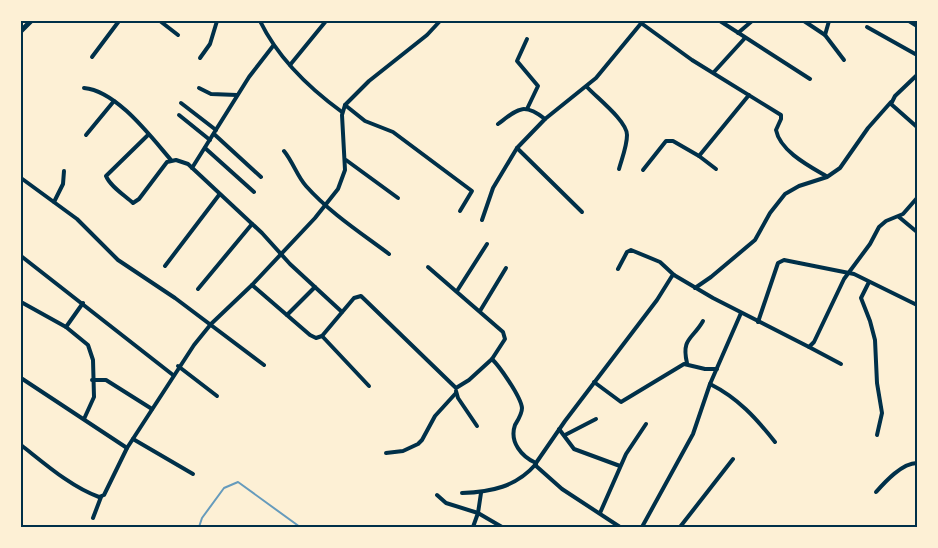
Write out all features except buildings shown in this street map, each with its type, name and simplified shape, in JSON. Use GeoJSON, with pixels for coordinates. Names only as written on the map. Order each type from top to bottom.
{"type":"FeatureCollection","features":[{"type":"Feature","properties":{"kind":"main road"},"geometry":{"type":"LineString","coordinates":[[21,31],[31,21]]}},
{"type":"Feature","properties":{"kind":"street"},"geometry":{"type":"LineString","coordinates":[[92,57],[119,21]]}},
{"type":"Feature","properties":{"kind":"street"},"geometry":{"type":"LineString","coordinates":[[160,21],[178,35]]}},
{"type":"Feature","properties":{"kind":"street"},"geometry":{"type":"LineString","coordinates":[[200,58],[210,44],[217,21]]}},
{"type":"Feature","properties":{"kind":"street"},"geometry":{"type":"LineString","coordinates":[[260,21],[273,46],[290,65],[342,112]]}},
{"type":"Feature","properties":{"kind":"street"},"geometry":{"type":"LineString","coordinates":[[290,65],[326,21]]}},
{"type":"Feature","properties":{"kind":"street"},"geometry":{"type":"LineString","coordinates":[[93,518],[101,496],[109,486],[127,448],[178,366],[211,324],[252,285],[326,206],[344,177],[346,160],[342,112],[345,105],[369,81],[427,35],[440,21]]}},
{"type":"Feature","properties":{"kind":"street"},"geometry":{"type":"LineString","coordinates":[[720,21],[810,79]]}},
{"type":"Feature","properties":{"kind":"street"},"geometry":{"type":"LineString","coordinates":[[738,33],[752,21]]}},
{"type":"Feature","properties":{"kind":"street"},"geometry":{"type":"LineString","coordinates":[[804,21],[825,35],[844,60]]}},
{"type":"Feature","properties":{"kind":"street"},"geometry":{"type":"LineString","coordinates":[[825,35],[829,21]]}},
{"type":"Feature","properties":{"kind":"street"},"geometry":{"type":"LineString","coordinates":[[909,21],[917,26]]}},
{"type":"Feature","properties":{"kind":"street"},"geometry":{"type":"LineString","coordinates":[[482,220],[493,188],[517,148],[545,119],[586,87],[614,58],[642,22],[692,60],[781,115],[776,130],[780,140],[801,160],[826,177]]}},
{"type":"Feature","properties":{"kind":"street"},"geometry":{"type":"LineString","coordinates":[[867,27],[917,55]]}},
{"type":"Feature","properties":{"kind":"street"},"geometry":{"type":"LineString","coordinates":[[714,72],[745,38]]}},
{"type":"Feature","properties":{"kind":"street"},"geometry":{"type":"LineString","coordinates":[[527,39],[517,61],[538,86],[527,109]]}},
{"type":"Feature","properties":{"kind":"street"},"geometry":{"type":"LineString","coordinates":[[192,168],[237,95],[273,46]]}},
{"type":"Feature","properties":{"kind":"street"},"geometry":{"type":"LineString","coordinates":[[695,288],[717,273],[755,240],[770,213],[785,194],[799,186],[826,177],[840,168],[868,128],[895,96],[917,75]]}},
{"type":"Feature","properties":{"kind":"street"},"geometry":{"type":"LineString","coordinates":[[586,87],[626,129],[626,143],[619,169]]}},
{"type":"Feature","properties":{"kind":"street"},"geometry":{"type":"LineString","coordinates":[[84,88],[99,92],[114,102],[171,160],[181,161],[192,168],[342,312]]}},
{"type":"Feature","properties":{"kind":"street"},"geometry":{"type":"LineString","coordinates":[[199,88],[207,94],[237,95]]}},
{"type":"Feature","properties":{"kind":"street"},"geometry":{"type":"LineString","coordinates":[[699,156],[749,94]]}},
{"type":"Feature","properties":{"kind":"street"},"geometry":{"type":"LineString","coordinates":[[86,135],[114,102]]}},
{"type":"Feature","properties":{"kind":"street"},"geometry":{"type":"LineString","coordinates":[[891,102],[892,106],[917,127]]}},
{"type":"Feature","properties":{"kind":"street"},"geometry":{"type":"LineString","coordinates":[[181,103],[261,177]]}},
{"type":"Feature","properties":{"kind":"street"},"geometry":{"type":"LineString","coordinates":[[345,105],[365,121],[393,132],[472,191],[460,211]]}},
{"type":"Feature","properties":{"kind":"street"},"geometry":{"type":"LineString","coordinates":[[498,124],[517,110],[527,109],[545,119]]}},
{"type":"Feature","properties":{"kind":"street"},"geometry":{"type":"LineString","coordinates":[[179,115],[210,140]]}},
{"type":"Feature","properties":{"kind":"street"},"geometry":{"type":"LineString","coordinates":[[148,135],[111,170],[105,177],[108,181],[133,203],[139,199],[171,160]]}},
{"type":"Feature","properties":{"kind":"street"},"geometry":{"type":"LineString","coordinates":[[643,170],[668,140],[699,156],[716,170]]}},
{"type":"Feature","properties":{"kind":"street"},"geometry":{"type":"LineString","coordinates":[[205,148],[254,192]]}},
{"type":"Feature","properties":{"kind":"street"},"geometry":{"type":"LineString","coordinates":[[517,148],[582,212]]}},
{"type":"Feature","properties":{"kind":"street"},"geometry":{"type":"LineString","coordinates":[[284,151],[305,184],[326,206],[389,254]]}},
{"type":"Feature","properties":{"kind":"street"},"geometry":{"type":"LineString","coordinates":[[346,160],[398,198]]}},
{"type":"Feature","properties":{"kind":"street"},"geometry":{"type":"LineString","coordinates":[[54,202],[63,184],[64,171]]}},
{"type":"Feature","properties":{"kind":"street"},"geometry":{"type":"LineString","coordinates":[[21,178],[77,219],[118,260],[211,324],[264,365]]}},
{"type":"Feature","properties":{"kind":"street"},"geometry":{"type":"LineString","coordinates":[[165,266],[219,195]]}},
{"type":"Feature","properties":{"kind":"street"},"geometry":{"type":"LineString","coordinates":[[809,347],[814,342],[848,272],[870,244],[879,227],[886,221],[906,212],[917,198]]}},
{"type":"Feature","properties":{"kind":"street"},"geometry":{"type":"LineString","coordinates":[[899,217],[917,232]]}},
{"type":"Feature","properties":{"kind":"street"},"geometry":{"type":"LineString","coordinates":[[198,290],[252,224]]}},
{"type":"Feature","properties":{"kind":"street"},"geometry":{"type":"LineString","coordinates":[[457,291],[487,244]]}},
{"type":"Feature","properties":{"kind":"street"},"geometry":{"type":"LineString","coordinates":[[618,268],[627,252],[631,250],[660,262],[674,275],[695,288],[841,364]]}},
{"type":"Feature","properties":{"kind":"street"},"geometry":{"type":"LineString","coordinates":[[21,256],[173,375]]}},
{"type":"Feature","properties":{"kind":"street"},"geometry":{"type":"LineString","coordinates":[[758,322],[779,261],[848,272],[917,305]]}},
{"type":"Feature","properties":{"kind":"street"},"geometry":{"type":"LineString","coordinates":[[386,453],[403,451],[418,444],[435,416],[456,390],[492,359],[505,336],[500,328],[428,267]]}},
{"type":"Feature","properties":{"kind":"street"},"geometry":{"type":"LineString","coordinates":[[480,311],[506,268]]}},
{"type":"Feature","properties":{"kind":"street"},"geometry":{"type":"LineString","coordinates":[[462,493],[481,493],[502,488],[519,480],[535,464],[674,275]]}},
{"type":"Feature","properties":{"kind":"street"},"geometry":{"type":"LineString","coordinates":[[869,282],[861,298],[875,340],[882,413],[877,435]]}},
{"type":"Feature","properties":{"kind":"street"},"geometry":{"type":"LineString","coordinates":[[252,285],[313,337],[318,338],[354,298],[361,296],[456,390],[477,426]]}},
{"type":"Feature","properties":{"kind":"street"},"geometry":{"type":"LineString","coordinates":[[287,315],[315,287]]}},
{"type":"Feature","properties":{"kind":"street"},"geometry":{"type":"LineString","coordinates":[[21,302],[66,327],[84,340],[92,352],[94,397],[84,419]]}},
{"type":"Feature","properties":{"kind":"street"},"geometry":{"type":"LineString","coordinates":[[66,327],[83,303]]}},
{"type":"Feature","properties":{"kind":"street"},"geometry":{"type":"LineString","coordinates":[[642,527],[693,434],[710,384],[741,313]]}},
{"type":"Feature","properties":{"kind":"street"},"geometry":{"type":"LineString","coordinates":[[687,363],[684,348],[687,340],[703,321]]}},
{"type":"Feature","properties":{"kind":"street"},"geometry":{"type":"LineString","coordinates":[[322,336],[369,386]]}},
{"type":"Feature","properties":{"kind":"street"},"geometry":{"type":"LineString","coordinates":[[492,359],[520,402],[521,412],[514,432],[516,444],[521,452],[562,489],[620,527]]}},
{"type":"Feature","properties":{"kind":"street"},"geometry":{"type":"LineString","coordinates":[[594,382],[621,402],[687,363]]}},
{"type":"Feature","properties":{"kind":"street"},"geometry":{"type":"LineString","coordinates":[[687,363],[701,368],[717,369]]}},
{"type":"Feature","properties":{"kind":"street"},"geometry":{"type":"LineString","coordinates":[[178,366],[217,396]]}},
{"type":"Feature","properties":{"kind":"street"},"geometry":{"type":"LineString","coordinates":[[21,378],[127,448]]}},
{"type":"Feature","properties":{"kind":"street"},"geometry":{"type":"LineString","coordinates":[[92,380],[106,380],[152,409]]}},
{"type":"Feature","properties":{"kind":"street"},"geometry":{"type":"LineString","coordinates":[[710,384],[745,406],[775,442]]}},
{"type":"Feature","properties":{"kind":"street"},"geometry":{"type":"LineString","coordinates":[[565,435],[596,419]]}},
{"type":"Feature","properties":{"kind":"street"},"geometry":{"type":"LineString","coordinates":[[600,513],[630,445],[646,424]]}},
{"type":"Feature","properties":{"kind":"street"},"geometry":{"type":"LineString","coordinates":[[559,429],[578,451],[620,466]]}},
{"type":"Feature","properties":{"kind":"street"},"geometry":{"type":"LineString","coordinates":[[133,439],[193,474]]}},
{"type":"Feature","properties":{"kind":"street"},"geometry":{"type":"LineString","coordinates":[[21,445],[90,493],[101,496]]}},
{"type":"Feature","properties":{"kind":"street"},"geometry":{"type":"LineString","coordinates":[[680,527],[733,459]]}},
{"type":"Feature","properties":{"kind":"street"},"geometry":{"type":"LineString","coordinates":[[876,492],[901,469],[917,463]]}},
{"type":"Feature","properties":{"kind":"street"},"geometry":{"type":"LineString","coordinates":[[473,527],[481,493]]}},
{"type":"Feature","properties":{"kind":"street"},"geometry":{"type":"LineString","coordinates":[[436,495],[446,503],[478,513],[502,527]]}},
{"type":"Feature","properties":{"kind":"waterway"},"geometry":{"type":"LineString","coordinates":[[199,527],[202,518],[224,488],[238,482],[300,527]]}}]}
